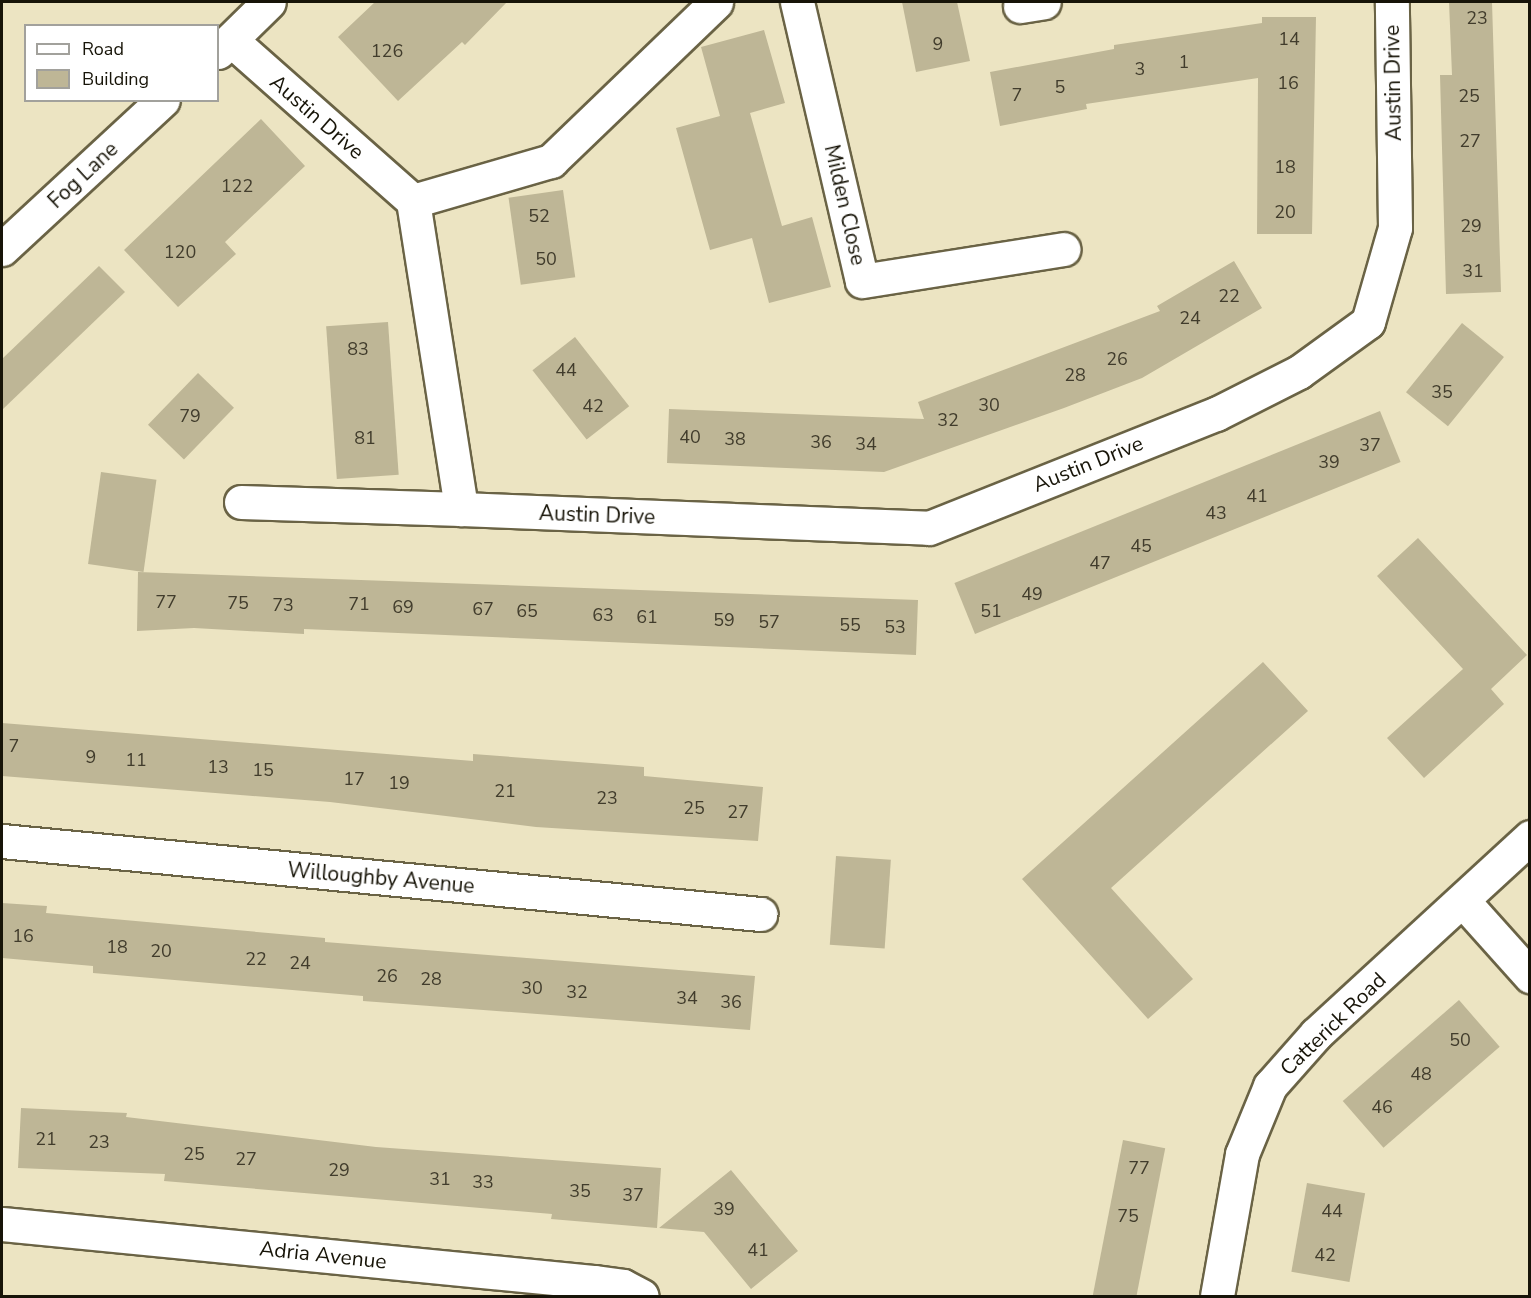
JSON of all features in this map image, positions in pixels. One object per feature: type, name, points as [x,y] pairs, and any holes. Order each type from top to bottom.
[{"type":"street","points":[[224,46],[269,2]]},
{"type":"street","points":[[461,510],[413,201],[552,161],[716,2]]},
{"type":"street","name":"Milden Close","points":[[797,2],[862,281],[1063,249]]},
{"type":"street","name":"Austin Drive","points":[[241,502],[929,528],[1216,414],[1299,372],[1368,322],[1395,228],[1392,2]]},
{"type":"street","name":"Austin Drive","points":[[224,46],[413,201]]},
{"type":"street","name":"Fog Lane","points":[[2,249],[161,102]]},
{"type":"street","name":"Catterick Road","points":[[1217,1296],[1242,1154],[1270,1086],[1316,1034],[1530,837]]},
{"type":"street","name":"Willoughby Avenue","points":[[2,841],[760,914]]},
{"type":"street","points":[[1463,901],[1530,976]]},
{"type":"street","name":"Adria Avenue","points":[[2,1224],[595,1282],[623,1286],[642,1296]]},
{"type":"building","points":[[375,2],[507,2],[465,45],[462,42],[398,101],[338,37]]},
{"type":"building","points":[[902,2],[957,2],[970,61],[916,72]]},
{"type":"building","points":[[1449,2],[1492,2],[1501,292],[1446,294],[1440,75],[1452,75]]},
{"type":"building","points":[[1262,17],[1316,17],[1312,234],[1257,234],[1258,78],[1086,104],[1087,109],[1000,126],[990,72],[1114,49],[1114,45],[1262,23]]},
{"type":"building","points":[[764,30],[785,103],[750,113],[782,226],[812,217],[831,287],[769,303],[752,238],[710,250],[676,128],[720,116],[701,47]]},
{"type":"building","points":[[261,119],[305,166],[225,242],[236,254],[178,307],[124,250]]},
{"type":"building","points":[[563,190],[575,277],[521,285],[509,198]]},
{"type":"building","points":[[1234,261],[1262,308],[1142,378],[1064,408],[884,472],[667,463],[669,409],[924,419],[918,402],[1160,311],[1157,306]]},
{"type":"building","points":[[99,266],[125,292],[2,410],[2,359]]},
{"type":"building","points":[[388,322],[399,475],[337,479],[326,326]]},
{"type":"building","points":[[1462,323],[1504,357],[1448,426],[1406,392]]},
{"type":"building","points":[[575,337],[629,406],[587,440],[532,370]]},
{"type":"building","points":[[198,373],[234,408],[184,460],[148,425]]},
{"type":"building","points":[[1380,411],[1401,462],[975,634],[954,583]]},
{"type":"building","points":[[101,472],[156,480],[144,572],[88,564]]},
{"type":"building","points":[[1418,538],[1527,655],[1491,689],[1504,704],[1424,778],[1387,738],[1463,669],[1377,576]]},
{"type":"building","points":[[138,572],[918,600],[916,655],[304,629],[304,634],[194,628],[137,631]]},
{"type":"building","points":[[1263,662],[1308,711],[1111,888],[1193,979],[1148,1019],[1022,879]]},
{"type":"building","points":[[2,723],[473,761],[473,754],[644,767],[644,776],[763,787],[758,841],[536,827],[330,802],[2,776]]},
{"type":"building","points":[[836,856],[891,860],[885,949],[830,945]]},
{"type":"building","points":[[2,903],[47,906],[46,913],[325,938],[325,942],[755,976],[750,1030],[363,1001],[363,996],[93,973],[93,966],[2,958]]},
{"type":"building","points":[[1459,1000],[1500,1047],[1383,1148],[1343,1101]]},
{"type":"building","points":[[21,1108],[127,1113],[126,1117],[376,1147],[661,1168],[657,1228],[551,1219],[552,1214],[164,1181],[165,1174],[18,1168]]},
{"type":"building","points":[[1123,1140],[1165,1148],[1136,1296],[1093,1296]]},
{"type":"building","points":[[731,1170],[798,1251],[751,1289],[704,1232],[659,1228]]},
{"type":"building","points":[[1307,1183],[1365,1193],[1349,1282],[1291,1272]]}]
